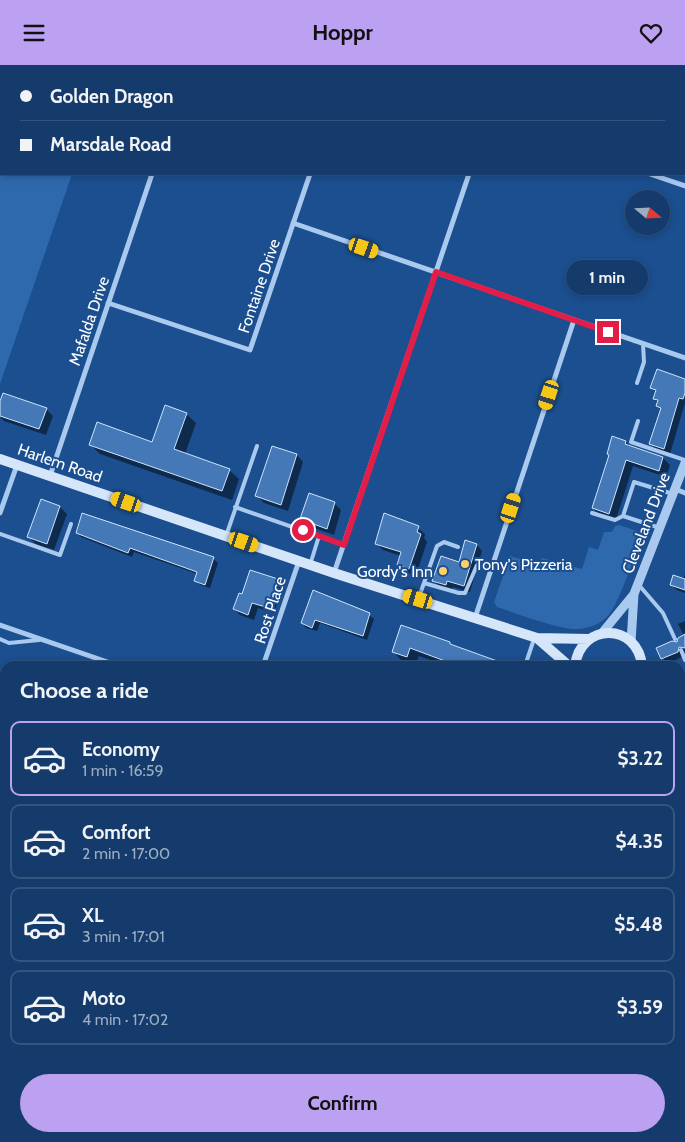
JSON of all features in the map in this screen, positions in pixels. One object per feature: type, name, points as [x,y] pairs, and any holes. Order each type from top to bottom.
[{"type":"main road","name":"Harlem Road","points":[[0,459],[310,565],[536,638],[589,639]]},
{"type":"main road","points":[[576,661],[579,651],[589,639],[602,633],[614,633],[631,642],[642,661]]},
{"type":"main road","name":"Harlem Road","points":[[536,638],[563,661]]},
{"type":"street","name":"Mafalda Drive","points":[[50,475],[152,175]]},
{"type":"street","name":"Fontaine Drive","points":[[108,303],[250,349],[310,175]]},
{"type":"street","points":[[334,573],[469,175]]},
{"type":"street","points":[[653,175],[685,186]]},
{"type":"street","points":[[293,223],[685,358]]},
{"type":"street","points":[[475,617],[574,319]]},
{"type":"street","name":"Cleveland Drive","points":[[602,633],[634,594],[685,462]]},
{"type":"street","points":[[0,513],[17,464]]},
{"type":"street","points":[[674,492],[685,493]]},
{"type":"street","name":"Rost Place","points":[[265,661],[299,561]]},
{"type":"street","name":"Cleveland Drive","points":[[631,642],[634,594]]},
{"type":"street","points":[[0,625],[105,661]]},
{"type":"lane","points":[[637,383],[644,362],[643,344]]},
{"type":"lane","points":[[638,421],[631,442],[685,462]]},
{"type":"lane","points":[[226,535],[257,446]]},
{"type":"lane","points":[[592,513],[615,521],[623,516],[634,482],[674,492]]},
{"type":"lane","points":[[236,507],[344,545]]},
{"type":"lane","points":[[623,516],[660,528]]},
{"type":"lane","points":[[0,534],[60,555],[71,524]]},
{"type":"lane","points":[[310,565],[319,536]]},
{"type":"lane","points":[[418,599],[437,546],[444,542],[458,547]]},
{"type":"lane","points":[[424,583],[465,593],[476,565],[483,562],[493,565]]},
{"type":"lane","points":[[638,584],[663,613],[676,639]]},
{"type":"lane","points":[[527,661],[536,638]]},
{"type":"lane","points":[[0,639],[15,643],[42,639]]},
{"type":"lane","points":[[681,650],[685,660]]},
{"type":"shaded area","points":[[0,175],[72,175],[0,384]]},
{"type":"shaded area","points":[[619,525],[643,533],[617,602],[602,621],[590,627],[571,629],[544,623],[497,607],[494,602],[510,556],[539,565],[542,558],[582,569],[589,547],[598,550],[604,532],[612,532],[615,526]]},
{"type":"building","points":[[657,369],[685,379],[685,393],[683,399],[679,398],[664,449],[649,444],[661,408],[656,406],[658,400],[653,399],[656,390],[650,388]]},
{"type":"building","points":[[3,393],[47,408],[39,429],[0,416],[0,401]]},
{"type":"building","points":[[165,405],[187,413],[174,449],[230,469],[222,491],[89,445],[97,422],[152,442]]},
{"type":"building","points":[[612,436],[626,441],[625,444],[663,457],[659,471],[626,460],[609,514],[592,508],[609,455],[607,454]]},
{"type":"building","points":[[272,446],[297,454],[281,505],[255,496]]},
{"type":"building","points":[[309,493],[335,502],[327,529],[300,519]]},
{"type":"building","points":[[41,499],[60,506],[47,544],[27,537]]},
{"type":"building","points":[[82,513],[214,557],[205,585],[194,581],[197,572],[130,548],[128,553],[76,533]]},
{"type":"building","points":[[384,513],[419,526],[417,532],[421,534],[409,569],[397,565],[401,552],[375,544]]},
{"type":"building","points":[[465,540],[477,544],[464,586],[447,581],[446,585],[432,581],[441,556],[459,562]]},
{"type":"building","points":[[250,570],[278,579],[269,608],[252,603],[248,615],[233,609],[239,593],[242,594]]},
{"type":"building","points":[[673,575],[685,579],[685,590],[670,585]]},
{"type":"building","points":[[313,590],[370,613],[363,636],[315,620],[312,628],[301,623]]},
{"type":"building","points":[[401,625],[497,661],[445,661],[410,648],[407,657],[392,652]]},
{"type":"building","points":[[685,634],[685,648],[679,647],[678,652],[661,659],[656,648],[672,641],[677,642],[678,638]]},
{"type":"place","name":"Tony's Pizzeria","points":[[465,564]]},
{"type":"place","name":"Gordy's Inn","points":[[443,571]]},
{"type":"route","points":[[303,530],[344,545],[436,272],[608,332]]}]
